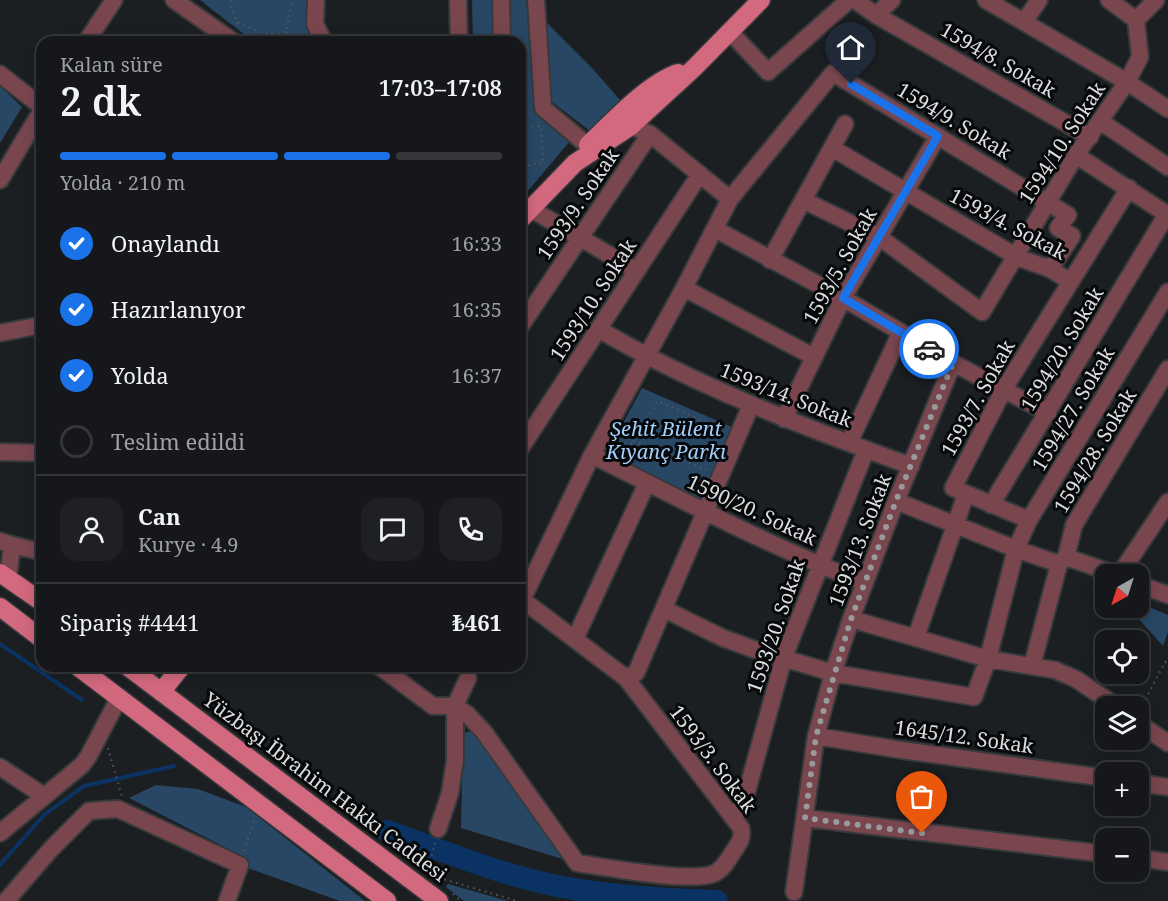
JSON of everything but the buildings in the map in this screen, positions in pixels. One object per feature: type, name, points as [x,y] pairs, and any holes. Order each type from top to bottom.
[{"type":"main road","points":[[526,211],[575,164],[631,126],[694,68],[761,0]]},
{"type":"main road","points":[[575,164],[587,145],[629,106],[668,76],[694,68]]},
{"type":"main road","points":[[4,576],[36,598]]},
{"type":"main road","points":[[0,607],[36,634]]},
{"type":"main road","points":[[85,672],[387,901]]},
{"type":"main road","name":"Yüzbaşı İbrahim Hakkı Caddesi","points":[[135,672],[440,901]]},
{"type":"main road","points":[[161,692],[177,672]]},
{"type":"street","points":[[90,36],[114,0]]},
{"type":"street","points":[[316,0],[315,24],[321,36]]},
{"type":"street","points":[[458,0],[459,36]]},
{"type":"street","points":[[501,0],[502,36]]},
{"type":"street","points":[[536,0],[543,108],[587,145]]},
{"type":"street","points":[[730,32],[768,72],[849,0]]},
{"type":"street","name":"1594/8. Sokak","points":[[855,0],[876,15],[1090,137]]},
{"type":"street","points":[[876,15],[892,0]]},
{"type":"street","points":[[986,0],[1127,82],[1168,109]]},
{"type":"street","points":[[1024,22],[1039,0]]},
{"type":"street","points":[[1110,0],[1136,20],[1156,0]]},
{"type":"street","points":[[184,2],[235,36]]},
{"type":"street","name":"1594/10. Sokak","points":[[879,237],[982,312],[1077,155],[1127,82],[1140,57],[1136,20]]},
{"type":"street","name":"1594/9. Sokak","points":[[730,199],[833,73],[1068,215],[1058,228],[1072,236],[1050,269]]},
{"type":"street","points":[[0,74],[36,104]]},
{"type":"street","points":[[0,180],[36,119]]},
{"type":"street","points":[[1101,121],[1168,167]]},
{"type":"street","points":[[770,260],[845,124]]},
{"type":"street","points":[[526,593],[592,455],[730,199],[651,134],[631,126]]},
{"type":"street","name":"1593/9. Sokak","points":[[526,318],[651,134]]},
{"type":"street","name":"1593/5. Sokak","points":[[784,419],[843,298],[938,136]]},
{"type":"street","name":"1593/4. Sokak","points":[[832,148],[1017,257],[1050,269],[1071,282]]},
{"type":"street","points":[[1077,155],[1168,215]]},
{"type":"street","name":"1593/10. Sokak","points":[[526,440],[700,174]]},
{"type":"street","name":"1593/7. Sokak","points":[[966,494],[953,488],[1004,389],[1130,188]]},
{"type":"street","points":[[803,200],[879,237]]},
{"type":"street","points":[[526,214],[581,239],[637,271]]},
{"type":"street","name":"1594/20. Sokak","points":[[991,505],[1168,215]]},
{"type":"street","points":[[715,229],[843,298],[953,363],[1048,413]]},
{"type":"street","points":[[684,288],[814,357]]},
{"type":"street","name":"1594/27. Sokak","points":[[833,673],[975,698],[988,659],[1016,549],[1029,520],[1168,292]]},
{"type":"street","points":[[0,333],[36,326]]},
{"type":"street","name":"1593/14. Sokak","points":[[600,330],[646,357],[751,405],[911,466]]},
{"type":"street","points":[[849,443],[901,332]]},
{"type":"street","name":"1593/13. Sokak","points":[[794,892],[816,736],[833,673],[896,501],[953,363]]},
{"type":"street","name":"1594/28. Sokak","points":[[1032,666],[1074,525],[1168,369]]},
{"type":"street","points":[[626,678],[636,673],[751,405]]},
{"type":"street","name":"1593/20. Sokak","points":[[733,818],[744,802],[784,657],[866,450]]},
{"type":"street","points":[[0,452],[36,453]]},
{"type":"street","name":"1590/20. Sokak","points":[[592,455],[820,566],[865,583]]},
{"type":"street","points":[[574,639],[647,483]]},
{"type":"street","points":[[916,638],[966,494],[1029,520]]},
{"type":"street","points":[[896,501],[1016,549],[1095,569]]},
{"type":"street","points":[[1127,564],[1168,502]]},
{"type":"street","points":[[4,576],[6,543],[36,550]]},
{"type":"street","points":[[1149,588],[1168,595]]},
{"type":"street","name":"1593/3. Sokak","points":[[455,706],[467,714],[484,732],[577,863],[667,876],[705,875],[714,873],[724,865],[742,837],[741,828],[626,678],[526,604]]},
{"type":"street","points":[[664,609],[753,650],[784,657],[833,673]]},
{"type":"street","points":[[851,619],[988,659],[1055,670],[1076,679],[1101,696]]},
{"type":"street","points":[[387,672],[433,706],[455,706]]},
{"type":"street","points":[[438,829],[450,793],[455,760],[455,706],[470,672]]},
{"type":"street","points":[[0,833],[74,773],[84,761],[119,698]]},
{"type":"street","points":[[1149,730],[1168,742]]},
{"type":"street","name":"1645/12. Sokak","points":[[816,736],[1095,776]]},
{"type":"street","points":[[0,767],[44,796]]},
{"type":"street","points":[[1149,784],[1168,787]]},
{"type":"street","points":[[6,901],[51,849],[89,811],[120,802],[240,865],[227,901]]},
{"type":"street","points":[[805,818],[1095,853]]},
{"type":"street","points":[[1149,859],[1168,862]]},
{"type":"path","points":[[231,0],[230,8],[238,22],[259,34],[286,32],[293,36]]},
{"type":"path","points":[[286,32],[292,0]]},
{"type":"path","points":[[236,36],[238,22]]},
{"type":"path","points":[[526,126],[540,126],[543,163],[529,165],[526,169]]},
{"type":"path","points":[[616,467],[658,401],[729,432]]},
{"type":"path","points":[[633,441],[712,472]]},
{"type":"path","points":[[1147,696],[1165,662],[1168,663]]},
{"type":"path","points":[[111,755],[120,802]]},
{"type":"path","points":[[240,865],[260,804]]},
{"type":"path","points":[[438,829],[426,874],[517,901]]},
{"type":"green space","points":[[200,0],[318,0],[320,36],[246,36]]},
{"type":"green space","points":[[472,0],[526,0],[537,110],[571,140],[526,193],[526,36],[473,36]]},
{"type":"green space","points":[[547,23],[620,100],[590,131],[551,101]]},
{"type":"green space","points":[[0,86],[22,107],[0,143]]},
{"type":"green space","name":"Şehit Bülent Kıyanç Parkı","points":[[642,388],[732,427],[701,499],[605,457]]},
{"type":"green space","points":[[1149,607],[1168,615],[1168,632],[1163,646],[1138,618],[1149,618]]},
{"type":"green space","points":[[474,731],[569,861],[461,828],[463,733]]},
{"type":"green space","points":[[156,785],[198,789],[246,807],[365,901],[340,901],[242,866],[240,855],[129,798]]},
{"type":"green space","points":[[448,884],[508,901],[464,901],[446,887]]},
{"type":"waterway","points":[[0,644],[36,669]]},
{"type":"waterway","points":[[41,672],[82,700]]},
{"type":"waterway","points":[[0,865],[44,815],[84,786],[174,766]]},
{"type":"waterway","points":[[387,831],[482,865],[555,886],[631,896],[717,901]]},
{"type":"way so far","points":[[922,833],[805,818],[816,736],[833,673],[896,501],[953,363],[929,349]]},
{"type":"route","points":[[851,84],[938,136],[843,298],[929,349]]}]
